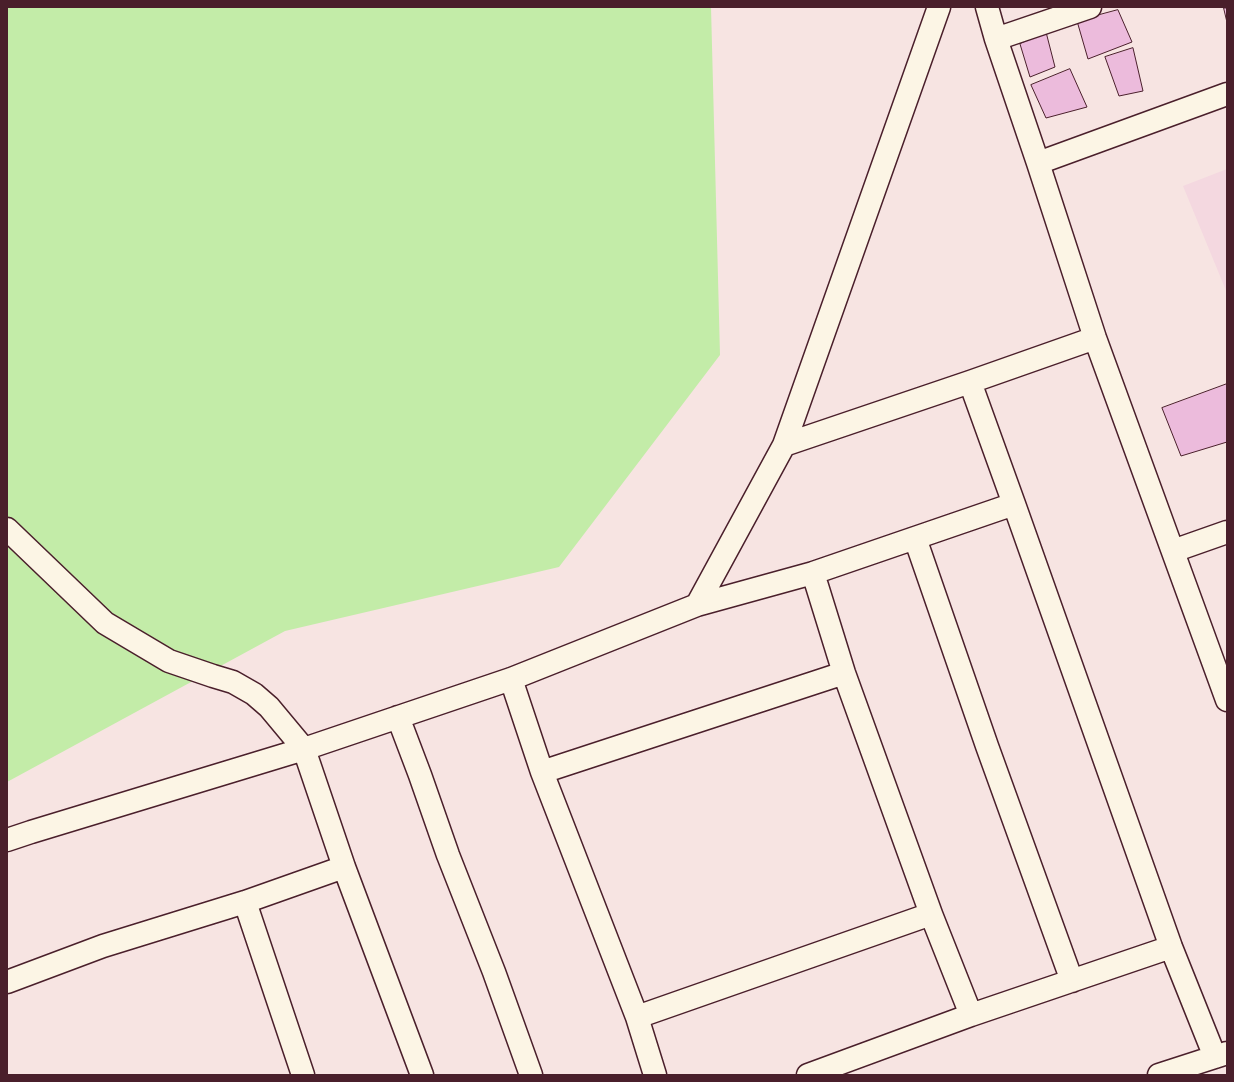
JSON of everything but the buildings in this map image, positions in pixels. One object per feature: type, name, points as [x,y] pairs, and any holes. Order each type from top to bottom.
[{"type":"street","points":[[697,606],[784,445],[939,7]]},
{"type":"street","points":[[987,7],[996,39],[1095,338],[1173,551],[1220,660],[1227,700]]},
{"type":"street","points":[[996,39],[1090,7]]},
{"type":"street","points":[[1038,163],[1227,94]]},
{"type":"street","points":[[784,445],[1095,338]]},
{"type":"street","points":[[970,382],[1171,947],[1221,1055],[1159,1075]]},
{"type":"street","points":[[7,840],[304,749],[511,679],[697,606],[813,573],[1014,504]]},
{"type":"street","points":[[7,529],[105,623],[169,661],[233,682],[254,694],[269,708],[304,749],[344,867],[422,1075]]},
{"type":"street","points":[[1173,551],[1227,532]]},
{"type":"street","points":[[915,538],[990,754],[1072,981]]},
{"type":"street","points":[[813,573],[844,673],[931,914],[971,1015]]},
{"type":"street","points":[[542,772],[844,673]]},
{"type":"street","points":[[511,679],[542,772],[636,1017],[655,1075]]},
{"type":"street","points":[[398,717],[531,1075]]},
{"type":"street","points":[[7,982],[103,946],[245,902],[344,867]]},
{"type":"street","points":[[245,902],[303,1075]]},
{"type":"street","points":[[636,1017],[931,914]]},
{"type":"street","points":[[808,1075],[971,1015],[1171,947]]},
{"type":"shaded area","points":[[1227,169],[1227,293],[1183,186]]},
{"type":"green space","points":[[7,7],[711,7],[720,355],[559,567],[285,631],[7,782]]}]
